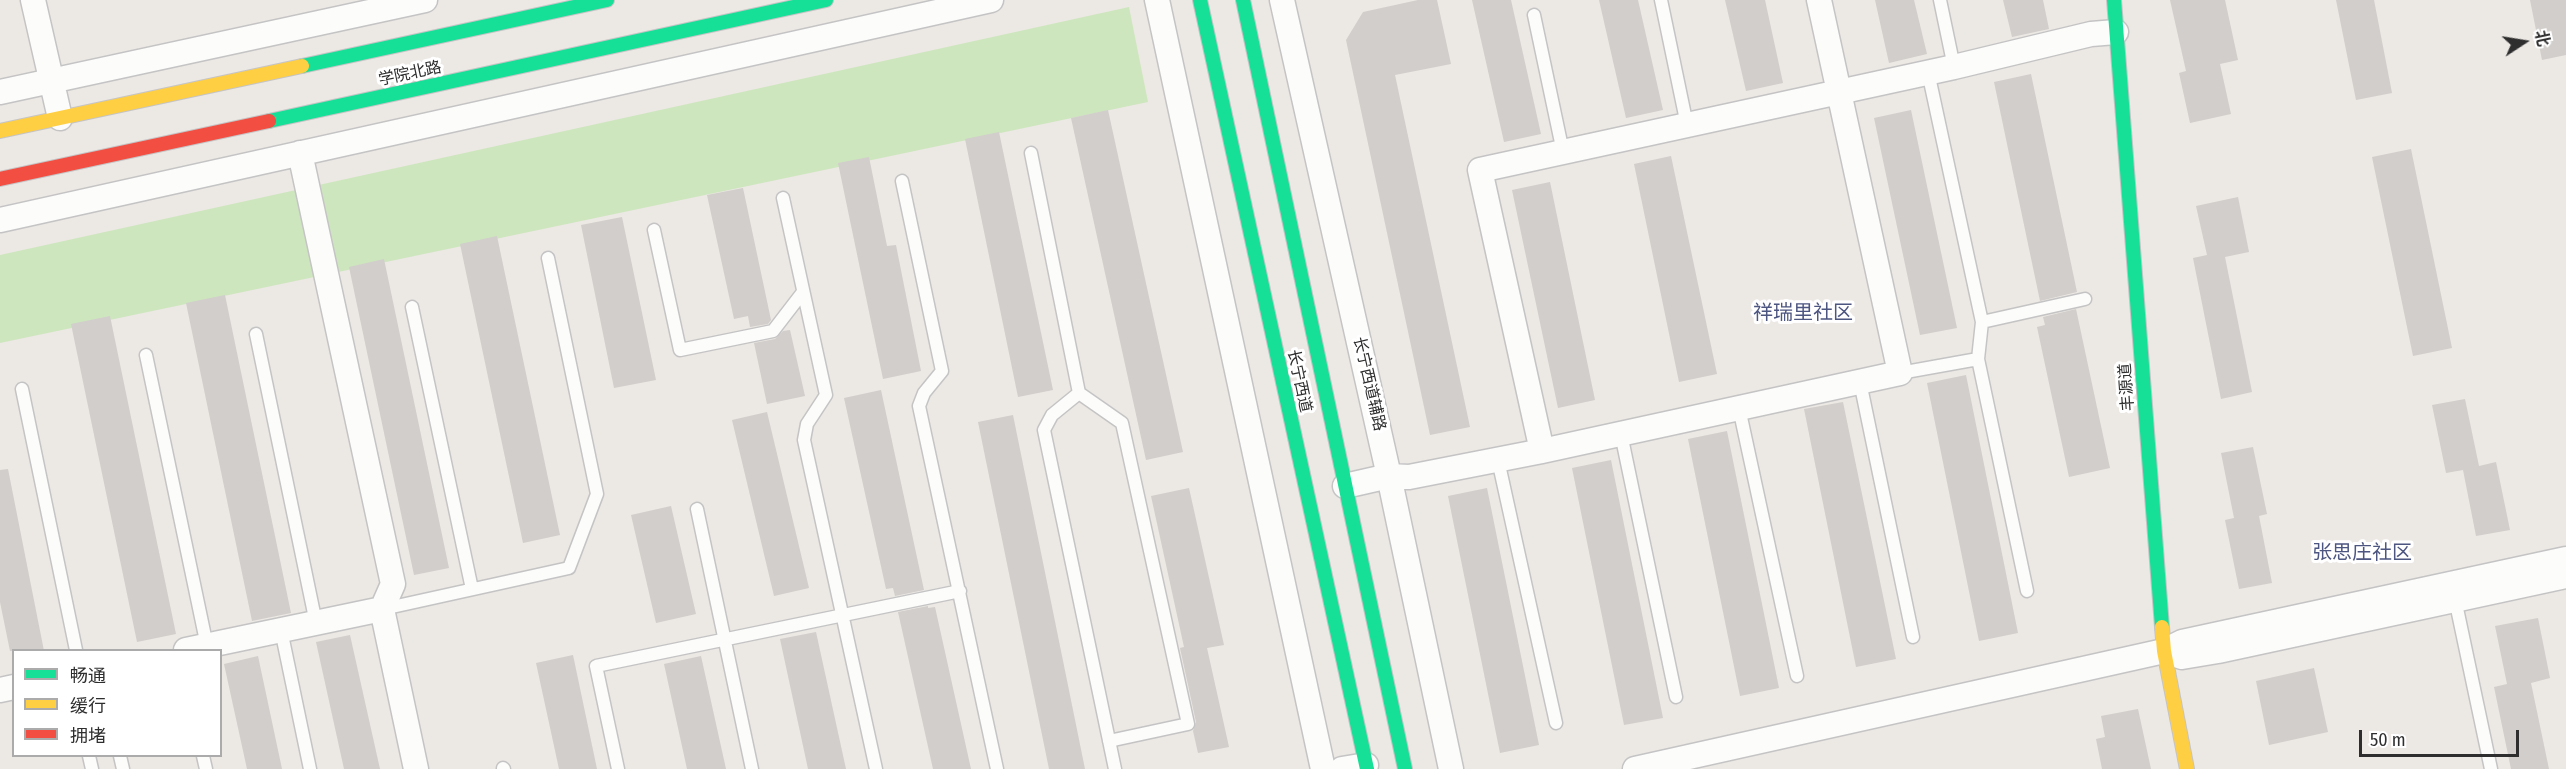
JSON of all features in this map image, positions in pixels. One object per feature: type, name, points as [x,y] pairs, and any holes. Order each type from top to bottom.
[{"type":"main road","name":"学院北路","points":[[0,131],[61,124],[608,0]]},
{"type":"main road","name":"学院北路","points":[[0,179],[68,158],[826,0]]},
{"type":"main road","name":"长宁西道","points":[[1200,0],[1366,767]]},
{"type":"main road","name":"长宁西道","points":[[1243,0],[1405,769]]},
{"type":"main road","name":"丰源道","points":[[2114,0],[2164,651],[2187,769]]},
{"type":"street","points":[[33,0],[61,124]]},
{"type":"street","points":[[0,92],[425,0]]},
{"type":"street","points":[[0,220],[992,0]]},
{"type":"street","points":[[1157,0],[1323,769]]},
{"type":"street","name":"长宁西道辅路","points":[[1282,0],[1389,476],[1451,769]]},
{"type":"street","points":[[1345,486],[1389,476],[1409,477],[1498,460],[1900,374],[1819,0]]},
{"type":"street","points":[[1542,451],[1480,170],[1954,67],[2091,34],[2116,32]]},
{"type":"street","points":[[300,153],[393,584],[382,609],[416,769]]},
{"type":"street","points":[[68,158],[77,203]]},
{"type":"street","points":[[1635,769],[2164,651],[2181,642],[2566,559]]},
{"type":"street","points":[[2164,651],[2182,657],[2218,651],[2566,576]]},
{"type":"street","points":[[197,648],[382,609]]},
{"type":"street","points":[[1342,769],[1366,767]]},
{"type":"lane","points":[[1661,0],[1687,125]]},
{"type":"lane","points":[[1940,0],[1954,67]]},
{"type":"lane","points":[[1534,15],[1563,152]]},
{"type":"lane","points":[[1928,72],[1982,322],[1978,359],[2027,591]]},
{"type":"lane","points":[[1031,153],[1079,393],[1122,423],[1188,724],[1109,741]]},
{"type":"lane","points":[[902,181],[942,371],[924,393],[919,406],[997,769]]},
{"type":"lane","points":[[783,198],[826,395],[807,424],[804,440],[876,769]]},
{"type":"lane","points":[[654,230],[680,351],[773,330],[803,292]]},
{"type":"lane","points":[[382,609],[569,568],[597,494],[548,258]]},
{"type":"lane","points":[[1982,322],[2085,299]]},
{"type":"lane","points":[[412,307],[472,589]]},
{"type":"lane","points":[[256,334],[316,623]]},
{"type":"lane","points":[[146,355],[197,648]]},
{"type":"lane","points":[[1900,374],[1978,359]]},
{"type":"lane","points":[[1860,382],[1913,637]]},
{"type":"lane","points":[[22,389],[76,649]]},
{"type":"lane","points":[[1079,393],[1052,415],[1044,430],[1115,769]]},
{"type":"lane","points":[[1739,408],[1797,676]]},
{"type":"lane","points":[[1622,434],[1676,697]]},
{"type":"lane","points":[[1498,460],[1556,723]]},
{"type":"lane","points":[[697,510],[752,769]]},
{"type":"lane","points":[[618,769],[596,666],[960,591]]},
{"type":"lane","points":[[2455,599],[2491,769]]},
{"type":"lane","points":[[281,630],[310,769]]},
{"type":"green space","points":[[1129,7],[1148,102],[0,343],[0,255]]},
{"type":"building","points":[[1418,0],[1437,0],[1451,64],[1395,75],[1470,427],[1430,435],[1346,40],[1363,12]]},
{"type":"building","points":[[1472,0],[1511,0],[1541,134],[1504,142]]},
{"type":"building","points":[[1599,0],[1638,0],[1663,110],[1626,118]]},
{"type":"building","points":[[1725,0],[1765,0],[1783,83],[1746,91]]},
{"type":"building","points":[[1875,0],[1914,0],[1927,54],[1889,63]]},
{"type":"building","points":[[2003,0],[2043,0],[2049,29],[2012,37]]},
{"type":"building","points":[[2170,0],[2225,0],[2238,60],[2220,64],[2231,114],[2190,123],[2179,73],[2186,71]]},
{"type":"building","points":[[2336,0],[2374,0],[2392,93],[2356,100]]},
{"type":"building","points":[[2530,0],[2566,0],[2566,55],[2542,60]]},
{"type":"building","points":[[2031,74],[2077,292],[2040,301],[1994,82]]},
{"type":"building","points":[[1108,110],[1183,452],[1146,460],[1071,118]]},
{"type":"building","points":[[1911,110],[1957,328],[1920,335],[1874,118]]},
{"type":"building","points":[[999,132],[1053,390],[1018,397],[965,139]]},
{"type":"building","points":[[2411,149],[2452,348],[2413,356],[2372,157]]},
{"type":"building","points":[[1671,156],[1717,374],[1679,382],[1634,164]]},
{"type":"building","points":[[869,157],[887,246],[896,245],[921,371],[883,379],[838,163]]},
{"type":"building","points":[[1550,182],[1595,400],[1558,408],[1512,190]]},
{"type":"building","points":[[743,188],[771,320],[768,324],[750,327],[748,316],[734,319],[707,195]]},
{"type":"building","points":[[2238,197],[2249,252],[2225,257],[2252,392],[2221,399],[2193,258],[2207,255],[2196,206]]},
{"type":"building","points":[[622,217],[656,380],[614,388],[581,225]]},
{"type":"building","points":[[497,236],[560,535],[523,543],[460,244]]},
{"type":"building","points":[[384,259],[449,568],[414,575],[349,267]]},
{"type":"building","points":[[225,295],[291,613],[252,621],[186,303]]},
{"type":"building","points":[[2076,309],[2110,468],[2069,477],[2037,327],[2045,325],[2043,317]]},
{"type":"building","points":[[110,316],[176,634],[137,642],[71,324]]},
{"type":"building","points":[[790,330],[805,396],[767,404],[754,343],[775,339],[783,331]]},
{"type":"building","points":[[1966,375],[2018,633],[1979,641],[1927,383]]},
{"type":"building","points":[[881,390],[924,590],[895,596],[893,588],[886,589],[844,398]]},
{"type":"building","points":[[2465,399],[2479,466],[2496,462],[2510,530],[2476,536],[2463,470],[2446,473],[2432,405]]},
{"type":"building","points":[[1843,402],[1896,659],[1856,667],[1804,409]]},
{"type":"building","points":[[767,412],[809,588],[774,596],[732,420]]},
{"type":"building","points":[[1013,415],[1085,769],[1049,769],[978,422]]},
{"type":"building","points":[[1727,431],[1779,688],[1740,696],[1688,439]]},
{"type":"building","points":[[2253,447],[2267,514],[2259,516],[2272,583],[2239,589],[2225,520],[2234,518],[2221,453]]},
{"type":"building","points":[[1611,460],[1663,718],[1624,725],[1572,468]]},
{"type":"building","points":[[8,469],[44,649],[12,649],[10,651],[0,602],[0,470]]},
{"type":"building","points":[[1189,488],[1224,645],[1207,648],[1229,747],[1198,753],[1193,731],[1196,722],[1180,648],[1184,647],[1151,496]]},
{"type":"building","points":[[1487,488],[1539,745],[1500,753],[1448,496]]},
{"type":"building","points":[[671,506],[696,614],[656,623],[631,515]]},
{"type":"building","points":[[928,606],[928,608],[935,607],[971,769],[933,769],[898,612]]},
{"type":"building","points":[[2538,618],[2550,678],[2531,683],[2549,769],[2511,769],[2494,687],[2507,684],[2495,626]]},
{"type":"building","points":[[816,632],[846,769],[808,769],[780,639]]},
{"type":"building","points":[[350,635],[380,769],[344,769],[316,642]]},
{"type":"building","points":[[573,655],[597,769],[559,769],[536,663]]},
{"type":"building","points":[[258,656],[282,769],[247,769],[224,664]]},
{"type":"building","points":[[701,656],[726,769],[687,769],[664,664]]},
{"type":"building","points":[[2314,668],[2328,732],[2269,745],[2256,681]]},
{"type":"building","points":[[2138,709],[2151,769],[2102,769],[2096,739],[2105,737],[2101,716]]},
{"type":"traffic: fast","points":[[302,66],[607,0]]},
{"type":"traffic: fast","points":[[269,121],[826,0]]},
{"type":"traffic: fast","points":[[1200,0],[1367,769]]},
{"type":"traffic: fast","points":[[1243,0],[1405,769]]},
{"type":"traffic: fast","points":[[2114,0],[2162,627]]},
{"type":"traffic: slow","points":[[0,131],[302,66]]},
{"type":"traffic: slow","points":[[2162,627],[2164,651],[2187,769]]},
{"type":"traffic: jam","points":[[0,179],[269,121]]},
{"type":"district","name":"祥瑞里社区","points":[[1803,313]]},
{"type":"district","name":"张思庄社区","points":[[2362,553]]}]
